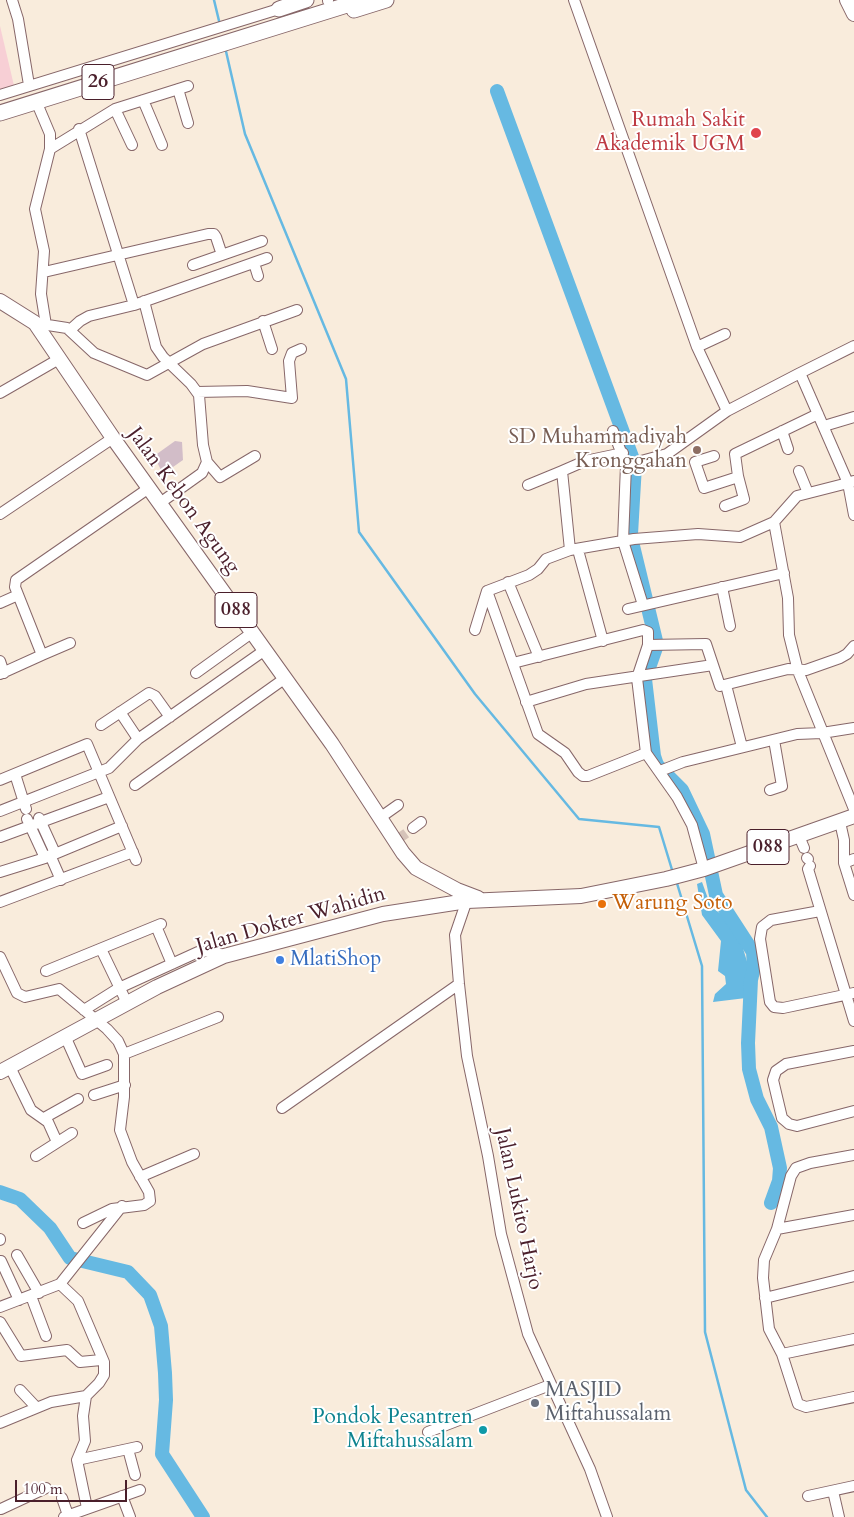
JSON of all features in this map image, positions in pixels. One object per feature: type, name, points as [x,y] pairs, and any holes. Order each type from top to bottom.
[{"type":"highway","points":[[282,20],[306,0]]},
{"type":"highway","name":"26","points":[[282,20],[329,0]]},
{"type":"highway","name":"26","points":[[0,103],[282,20],[363,0]]},
{"type":"highway","points":[[282,20],[386,0]]},
{"type":"highway","name":"26","points":[[0,113],[195,47]]},
{"type":"main road","points":[[848,0],[854,14]]},
{"type":"main road","name":"Jalan Kebon Agung","points":[[0,301],[40,324],[59,359],[113,438],[253,632],[416,868],[468,898],[486,900],[581,896],[681,876],[704,869],[805,854],[840,822],[854,816]]},
{"type":"main road","name":"Jalan Dokter Wahidin","points":[[3,1070],[185,972],[224,956],[373,916],[468,898]]},
{"type":"street","points":[[12,0],[18,19],[29,85]]},
{"type":"street","points":[[574,0],[696,347],[727,411]]},
{"type":"street","points":[[0,95],[29,85],[195,47]]},
{"type":"street","points":[[0,120],[39,108],[195,47]]},
{"type":"street","points":[[50,149],[79,129],[115,109],[183,87],[188,122]]},
{"type":"street","points":[[143,100],[162,146]]},
{"type":"street","points":[[39,108],[50,134],[50,149],[35,209],[44,252],[40,324],[70,330],[94,353],[138,373],[148,375],[203,344],[297,310]]},
{"type":"street","points":[[115,109],[132,145]]},
{"type":"street","points":[[79,129],[119,256],[155,344],[163,357],[170,362],[197,392],[200,400],[202,445],[207,462],[220,477],[256,456]]},
{"type":"street","points":[[44,272],[208,234],[214,234],[222,255]]},
{"type":"street","points":[[193,266],[262,241]]},
{"type":"street","points":[[70,330],[84,318],[139,303],[267,258]]},
{"type":"street","points":[[254,263],[258,276]]},
{"type":"street","points":[[263,321],[272,349]]},
{"type":"street","points":[[696,347],[724,334]]},
{"type":"street","points":[[626,465],[667,454],[727,411],[854,346]]},
{"type":"street","points":[[197,392],[247,391],[292,398],[289,360],[294,350],[301,349]]},
{"type":"street","points":[[0,393],[59,359]]},
{"type":"street","points":[[800,373],[851,482],[854,515]]},
{"type":"street","points":[[725,506],[744,499],[738,477],[735,454],[818,414]]},
{"type":"street","points":[[824,426],[854,417]]},
{"type":"street","points":[[613,430],[626,465],[623,541],[643,605]]},
{"type":"street","points":[[782,431],[788,449]]},
{"type":"street","points":[[0,514],[113,438]]},
{"type":"street","points":[[528,485],[585,461],[623,453]]},
{"type":"street","points":[[714,456],[695,462],[704,488],[738,477]]},
{"type":"street","points":[[160,504],[202,473],[207,462]]},
{"type":"street","points":[[562,471],[574,550],[603,641]]},
{"type":"street","points":[[799,471],[808,493]]},
{"type":"street","points":[[475,630],[487,591],[534,572],[546,559],[555,554],[623,541],[698,534],[740,536],[774,522],[794,497],[851,482]]},
{"type":"street","points":[[42,655],[18,596],[15,587],[16,580],[149,488]]},
{"type":"street","points":[[774,522],[788,598],[790,635],[798,671],[854,809]]},
{"type":"street","points":[[628,609],[784,573]]},
{"type":"street","points":[[508,582],[538,657]]},
{"type":"street","points":[[722,587],[730,626]]},
{"type":"street","points":[[487,591],[536,732],[565,753],[583,776],[588,776],[646,753]]},
{"type":"street","points":[[0,603],[18,596]]},
{"type":"street","points":[[513,663],[646,630],[650,645],[637,678],[646,753],[660,772],[695,832],[700,859],[704,869]]},
{"type":"street","points":[[196,673],[253,632]]},
{"type":"street","points":[[0,661],[2,674],[70,643]]},
{"type":"street","points":[[650,645],[703,643],[708,646],[718,685],[726,686],[788,669],[798,671],[840,658],[848,654],[854,646]]},
{"type":"street","points":[[0,838],[26,814],[98,771],[109,768],[138,739],[265,650]]},
{"type":"street","points":[[526,702],[586,684],[637,678],[713,665]]},
{"type":"street","points":[[135,785],[284,679]]},
{"type":"street","points":[[726,686],[742,747]]},
{"type":"street","points":[[101,725],[152,693],[170,717]]},
{"type":"street","points":[[120,712],[138,739]]},
{"type":"street","points":[[660,772],[683,762],[797,734],[822,733],[854,728]]},
{"type":"street","points":[[770,790],[782,786],[774,740]]},
{"type":"street","points":[[0,780],[86,744],[135,856],[0,902]]},
{"type":"street","points":[[15,774],[26,814],[50,855]]},
{"type":"street","points":[[0,811],[26,814],[40,820],[109,797]]},
{"type":"street","points":[[380,817],[398,805]]},
{"type":"street","points":[[40,820],[50,855],[60,880]]},
{"type":"street","points":[[840,822],[854,895]]},
{"type":"street","points":[[0,872],[50,855],[122,826]]},
{"type":"street","points":[[805,854],[820,911],[850,994],[854,1021]]},
{"type":"street","name":"Jalan Lukito Harjo","points":[[468,898],[454,935],[467,1056],[488,1156],[501,1234],[528,1334],[550,1386],[590,1469],[608,1517]]},
{"type":"street","points":[[820,911],[771,920],[762,928],[760,939],[770,1002],[774,1007],[783,1008],[850,994]]},
{"type":"street","points":[[46,971],[159,925],[172,964]]},
{"type":"street","points":[[101,949],[127,1002]]},
{"type":"street","points":[[84,1010],[119,988],[198,952],[207,950],[224,956]]},
{"type":"street","points":[[0,957],[17,993],[21,996],[59,989],[107,1028],[118,1041],[124,1054],[125,1085],[120,1130],[122,1142],[149,1192],[150,1201],[144,1205],[122,1206],[103,1212],[83,1223]]},
{"type":"street","points":[[282,1108],[459,984]]},
{"type":"street","points":[[124,1054],[218,1018]]},
{"type":"street","points":[[65,1036],[82,1074],[107,1065]]},
{"type":"street","points":[[854,1051],[786,1064],[776,1071],[772,1080],[782,1118],[789,1124],[797,1126],[854,1111]]},
{"type":"street","points":[[3,1070],[31,1110],[44,1118],[57,1142]]},
{"type":"street","points":[[94,1095],[125,1085]]},
{"type":"street","points":[[44,1118],[78,1099]]},
{"type":"street","points":[[36,1156],[72,1133]]},
{"type":"street","points":[[140,1177],[194,1154]]},
{"type":"street","points":[[854,1155],[810,1163],[796,1168],[791,1176],[777,1229],[764,1260],[764,1298],[768,1329],[782,1354],[794,1399],[801,1407],[854,1397]]},
{"type":"street","points":[[0,1307],[60,1284],[78,1264],[122,1206]]},
{"type":"street","points":[[777,1229],[854,1215]]},
{"type":"street","points":[[17,1255],[35,1294],[46,1336]]},
{"type":"street","points":[[1,1261],[19,1300]]},
{"type":"street","points":[[764,1298],[854,1276]]},
{"type":"street","points":[[0,1423],[36,1407],[67,1398],[86,1396],[99,1384],[104,1375],[104,1362],[78,1301],[60,1284]]},
{"type":"street","points":[[0,1322],[21,1356],[67,1350],[80,1362],[101,1360],[104,1362]]},
{"type":"street","points":[[782,1354],[854,1339]]},
{"type":"street","points":[[428,1432],[550,1386]]},
{"type":"street","points":[[20,1390],[36,1407]]},
{"type":"street","points":[[86,1396],[83,1416],[85,1441],[77,1460],[87,1508]]},
{"type":"street","points":[[77,1460],[133,1448],[135,1475]]},
{"type":"street","points":[[808,1496],[854,1486]]},
{"type":"street","points":[[1,1511],[46,1488]]},
{"type":"street","points":[[62,1498],[65,1516],[140,1490]]},
{"type":"street","points":[[833,1491],[839,1517]]},
{"type":"street","points":[[122,1496],[130,1517]]},
{"type":"shaded area","points":[[0,26],[15,90],[0,95]]},
{"type":"shaded area","points":[[175,441],[182,442],[183,460],[163,474],[154,456]]},
{"type":"water","points":[[702,882],[711,907],[724,916],[742,945],[749,968],[746,998],[713,1002],[715,994],[726,984],[725,976],[718,971],[721,941],[702,915],[697,884]]},
{"type":"waterway","points":[[214,0],[220,25]]},
{"type":"waterway","points":[[225,47],[245,134],[346,379],[359,532],[475,694],[579,819],[659,827],[673,873]]},
{"type":"waterway","points":[[497,91],[635,465],[631,534]]},
{"type":"waterway","points":[[633,546],[657,645],[645,679],[654,756],[657,765],[682,790],[703,834],[716,895],[753,952],[754,967],[751,980],[748,1043],[749,1069],[757,1099],[771,1127],[780,1168],[779,1181],[771,1203]]},
{"type":"waterway","points":[[676,880],[702,966],[705,1332],[746,1490],[767,1517]]},
{"type":"waterway","points":[[0,1192],[20,1199],[50,1228],[70,1258],[128,1272],[150,1295],[161,1326],[165,1373],[166,1400],[162,1454],[203,1517]]},
{"type":"tunnel","points":[[398,839],[408,832]]},
{"type":"place","name":"Rumah Sakit Akademik UGM","points":[[756,133]]},
{"type":"place","name":"SD Muhammadiyah Kronggahan","points":[[697,450]]},
{"type":"place","name":"Warung Soto","points":[[602,904]]},
{"type":"place","name":"MlatiShop","points":[[280,960]]},
{"type":"place","name":"MASJID Miftahussalam","points":[[535,1403]]},
{"type":"place","name":"Pondok Pesantren Miftahussalam","points":[[483,1430]]}]
